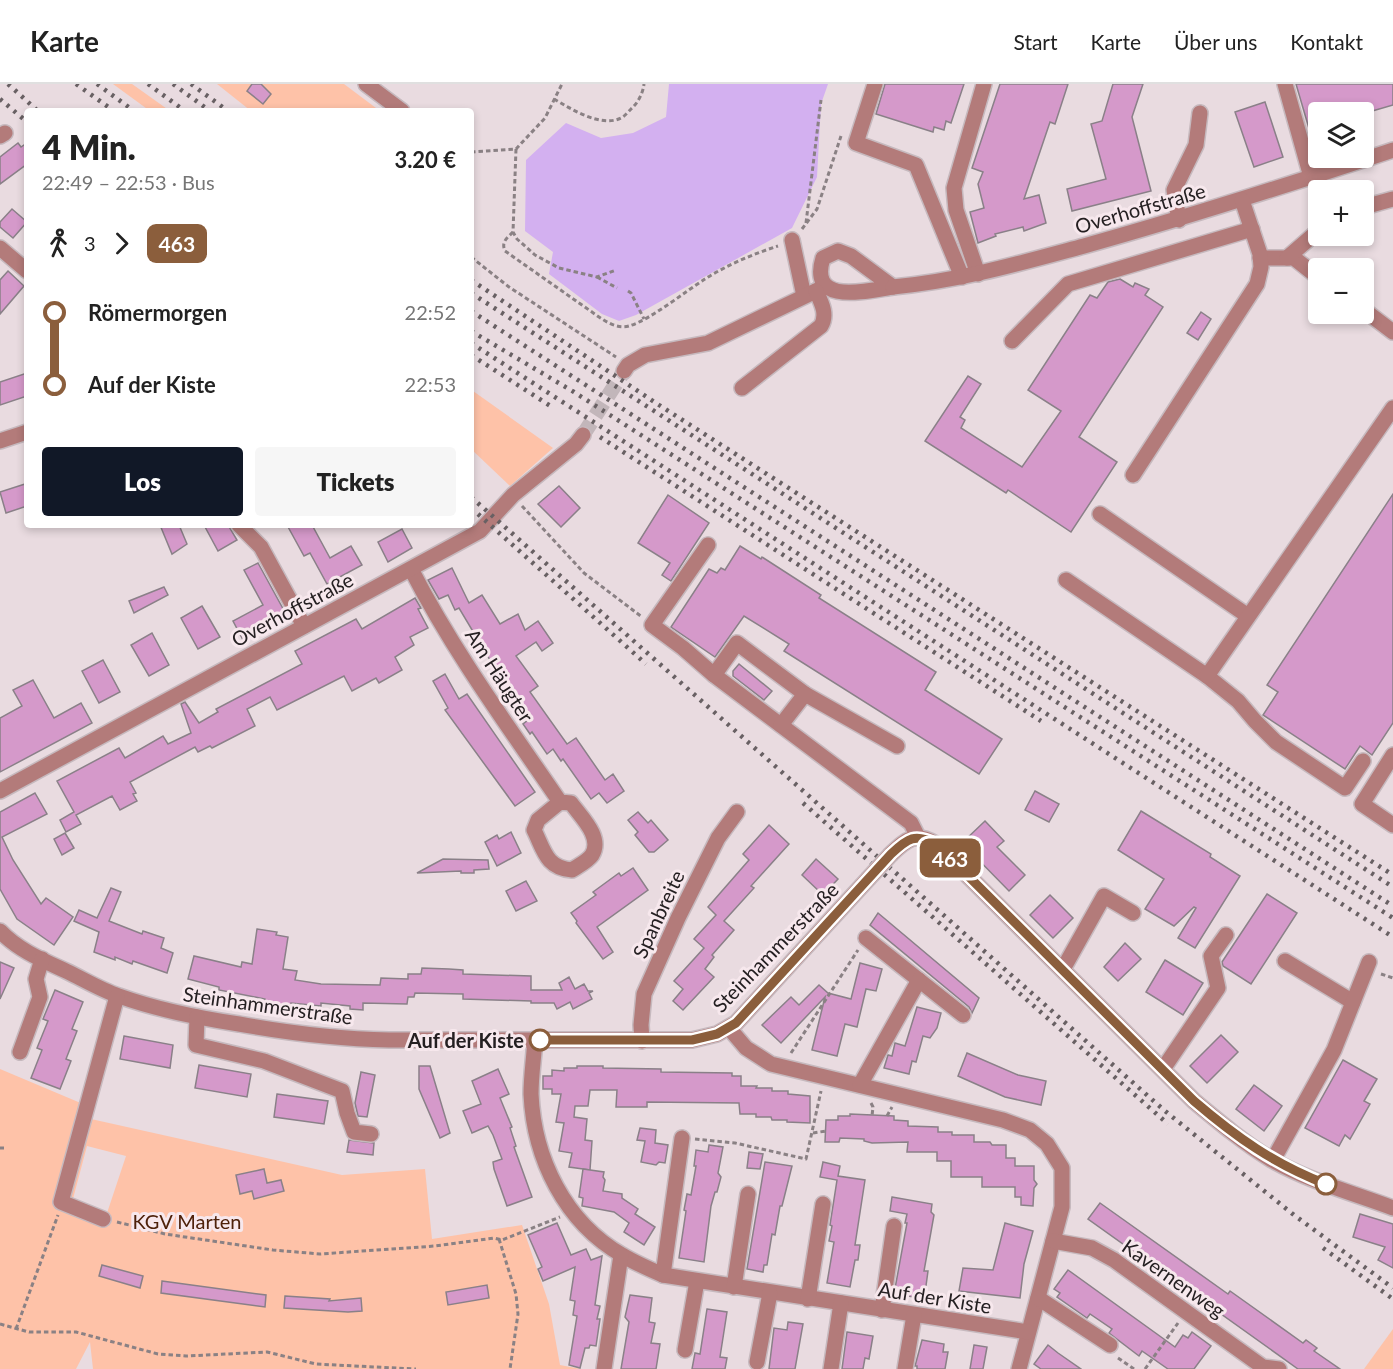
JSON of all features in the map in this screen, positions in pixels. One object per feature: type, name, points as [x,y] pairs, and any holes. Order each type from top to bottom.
[{"type":"street","points":[[366,84],[398,108]]},
{"type":"street","points":[[874,84],[856,143],[916,165],[962,278]]},
{"type":"street","points":[[978,274],[956,210],[954,188],[984,84]]},
{"type":"street","points":[[1285,84],[1311,177]]},
{"type":"street","points":[[1179,220],[1174,190],[1196,145],[1200,113]]},
{"type":"street","name":"Overhoffstraße","points":[[815,291],[838,293],[932,284],[962,278],[1179,220],[1393,150]]},
{"type":"street","points":[[1374,204],[1393,199]]},
{"type":"street","points":[[1133,475],[1257,284],[1261,267],[1260,258],[1242,200]]},
{"type":"street","points":[[1012,341],[1068,284],[1252,229]]},
{"type":"street","points":[[742,388],[821,326],[825,319],[823,307],[792,240]]},
{"type":"street","points":[[1287,258],[1308,240]]},
{"type":"street","points":[[0,248],[24,268]]},
{"type":"street","points":[[626,368],[645,354],[708,343],[815,291],[823,258],[838,251],[851,256],[893,288]]},
{"type":"street","points":[[1260,258],[1293,258],[1308,269]]},
{"type":"street","points":[[1374,318],[1393,332]]},
{"type":"street","points":[[1207,676],[1393,408]]},
{"type":"street","points":[[0,441],[24,433]]},
{"type":"street","name":"Overhoffstraße","points":[[0,791],[480,531],[513,495],[576,444],[583,435]]},
{"type":"street","points":[[1100,514],[1248,616]]},
{"type":"street","points":[[243,528],[261,547],[304,626]]},
{"type":"street","points":[[708,545],[652,625],[714,675],[911,822],[918,837],[936,844],[1194,1101],[1227,1130],[1296,1172],[1393,1208]]},
{"type":"street","name":"Am Häugter","points":[[411,568],[433,611],[560,802]]},
{"type":"street","points":[[1066,580],[1207,676],[1238,700],[1276,742],[1345,788],[1363,761]]},
{"type":"street","points":[[714,675],[737,644],[804,694],[897,746]]},
{"type":"street","points":[[781,725],[804,694]]},
{"type":"street","points":[[1393,755],[1362,804],[1393,825]]},
{"type":"street","name":"Am Häugter","points":[[560,802],[571,803],[593,833],[595,845],[592,856],[572,870],[560,869],[550,863],[534,830],[537,820],[560,802]]},
{"type":"street","name":"Spanbreite","points":[[642,1041],[644,993],[718,838],[737,812]]},
{"type":"street","name":"Steinhammerstraße","points":[[0,931],[6,941],[117,996],[197,1017],[300,1034],[342,1039],[692,1040],[717,1034],[736,1023],[891,854],[908,840],[918,837]]},
{"type":"street","points":[[1063,969],[1104,896],[1133,913]]},
{"type":"street","points":[[1162,1069],[1218,988],[1211,956],[1227,935]]},
{"type":"street","points":[[866,938],[963,1015]]},
{"type":"street","points":[[20,1052],[40,997],[36,979],[42,959]]},
{"type":"street","points":[[1286,961],[1353,1002]]},
{"type":"street","points":[[1273,1160],[1334,1050],[1369,962]]},
{"type":"street","points":[[861,1085],[919,980]]},
{"type":"street","points":[[106,1219],[62,1202],[117,996]]},
{"type":"street","points":[[197,1017],[196,1045],[264,1061],[342,1091]]},
{"type":"street","points":[[729,1028],[746,1048],[771,1064],[1003,1120],[1030,1130],[1047,1144],[1062,1168],[1062,1207],[1019,1369]]},
{"type":"street","name":"Auf der Kiste","points":[[535,1040],[531,1094],[537,1140],[553,1183],[570,1211],[591,1232],[621,1255],[663,1275],[1028,1332]]},
{"type":"street","points":[[349,1076],[342,1091],[354,1132],[371,1134]]},
{"type":"street","points":[[663,1275],[682,1138]]},
{"type":"street","points":[[734,1287],[748,1194]]},
{"type":"street","points":[[808,1299],[823,1204]]},
{"type":"street","points":[[882,1310],[894,1226]]},
{"type":"street","name":"Kavernenweg","points":[[1053,1241],[1092,1248],[1114,1260],[1263,1368],[1279,1369]]},
{"type":"street","points":[[604,1369],[621,1255]]},
{"type":"street","points":[[685,1350],[697,1281]]},
{"type":"street","points":[[757,1362],[770,1293]]},
{"type":"street","points":[[1038,1298],[1110,1345]]},
{"type":"street","points":[[831,1369],[841,1304]]},
{"type":"street","points":[[905,1369],[914,1316]]},
{"type":"path","points":[[561,84],[545,118],[516,149],[513,232],[517,239],[535,255],[559,268],[597,277],[617,288]]},
{"type":"path","points":[[554,99],[574,111],[593,118],[609,120],[621,118],[634,106],[644,90],[644,84]]},
{"type":"path","points":[[806,225],[820,100]]},
{"type":"path","points":[[513,232],[504,241],[505,251],[611,325],[629,326],[708,277],[755,254],[792,240],[817,209],[843,130]]},
{"type":"path","points":[[474,152],[516,149]]},
{"type":"path","points":[[474,259],[509,287],[626,368]]},
{"type":"path","points":[[597,277],[616,270]]},
{"type":"path","points":[[628,291],[644,318]]},
{"type":"path","points":[[513,495],[584,573],[652,625]]},
{"type":"path","points":[[782,1067],[866,938]]},
{"type":"path","points":[[682,1138],[735,1143],[806,1159],[824,1077]]},
{"type":"path","points":[[812,1133],[826,1131]]},
{"type":"path","points":[[16,1329],[55,1228],[62,1202]]},
{"type":"path","points":[[106,1219],[165,1234],[273,1250],[320,1254],[424,1247],[498,1238],[502,1240],[570,1211]]},
{"type":"path","points":[[498,1238],[516,1294],[518,1314],[510,1369]]},
{"type":"path","points":[[1145,1369],[1186,1311]]},
{"type":"path","points":[[0,1324],[29,1332],[76,1332],[158,1354],[186,1356],[267,1352],[316,1364],[416,1369]]},
{"type":"green space","points":[[113,84],[132,84],[166,108],[146,108]]},
{"type":"green space","points":[[217,84],[344,84],[376,108],[247,108]]},
{"type":"green space","points":[[474,392],[553,448],[510,486],[474,452]]},
{"type":"green space","name":"KGV Marten","points":[[0,1069],[83,1104],[82,1117],[342,1175],[425,1169],[432,1239],[522,1225],[549,1304],[560,1365],[581,1369],[93,1369],[90,1342],[76,1369],[0,1369]],"holes":[[[87,1146],[126,1156],[104,1222],[70,1210]]]},
{"type":"green space","points":[[1393,1329],[1393,1369],[1364,1369]]},
{"type":"shaded area","points":[[669,84],[828,84],[821,104],[817,177],[792,228],[636,315],[619,321],[602,314],[549,274],[553,252],[525,231],[526,160],[566,123],[601,138],[633,133],[666,117]]},
{"type":"building","points":[[252,84],[261,84],[271,94],[263,104],[247,91]]},
{"type":"building","points":[[885,84],[964,84],[951,123],[946,121],[944,130],[934,127],[933,132],[876,114]]},
{"type":"building","points":[[1000,84],[1068,84],[1055,124],[1050,122],[1024,199],[1039,195],[1046,223],[1024,231],[1023,227],[995,234],[996,236],[978,243],[970,212],[984,208],[978,184],[983,172],[972,168]]},
{"type":"building","points":[[1113,84],[1143,84],[1132,117],[1151,191],[1072,211],[1067,189],[1106,179],[1091,124],[1102,121]]},
{"type":"building","points":[[1296,84],[1393,84],[1393,105],[1374,111],[1374,102],[1308,102],[1308,125]]},
{"type":"building","points":[[1265,102],[1283,157],[1254,167],[1235,112]]},
{"type":"building","points":[[18,143],[21,147],[24,145],[24,166],[0,184],[0,157]]},
{"type":"building","points":[[12,209],[24,219],[24,225],[13,238],[0,227],[0,222]]},
{"type":"building","points":[[8,271],[24,286],[0,314],[0,280]]},
{"type":"building","points":[[1120,279],[1133,287],[1135,283],[1149,289],[1145,295],[1163,307],[1079,437],[1117,462],[1071,532],[1008,490],[1006,493],[925,441],[968,376],[981,384],[960,417],[965,420],[961,428],[1022,467],[1061,411],[1028,390],[1090,295],[1097,298],[1108,282]]},
{"type":"building","points":[[1201,312],[1211,319],[1198,340],[1187,333]]},
{"type":"building","points":[[24,374],[24,397],[0,405],[0,382]]},
{"type":"building","points":[[24,484],[24,507],[6,513],[0,492]]},
{"type":"building","points":[[559,486],[580,508],[561,527],[538,504]]},
{"type":"building","points":[[1393,494],[1393,723],[1372,755],[1360,746],[1345,769],[1263,715],[1278,692],[1267,685]]},
{"type":"building","points":[[668,495],[709,523],[671,581],[662,575],[670,563],[638,543]]},
{"type":"building","points":[[161,528],[180,528],[187,544],[172,554]]},
{"type":"building","points":[[206,528],[230,528],[237,540],[218,551]]},
{"type":"building","points":[[289,528],[314,528],[330,558],[351,546],[362,565],[327,584],[310,553],[304,556]]},
{"type":"building","points":[[402,529],[412,548],[388,562],[378,542]]},
{"type":"building","points":[[740,546],[761,559],[762,557],[821,595],[819,598],[936,672],[925,690],[1002,739],[979,774],[784,651],[789,644],[744,616],[715,657],[671,627],[709,569],[717,573],[721,568],[725,570]]},
{"type":"building","points":[[258,563],[287,616],[243,640],[233,621],[263,605],[244,570]]},
{"type":"building","points":[[452,568],[469,603],[482,595],[500,624],[518,614],[525,630],[538,621],[553,643],[542,651],[536,642],[516,656],[538,686],[530,692],[567,744],[576,738],[605,780],[613,774],[624,791],[607,803],[599,793],[591,799],[563,759],[561,761],[553,749],[547,754],[532,732],[530,734],[523,724],[528,720],[494,671],[496,670],[459,608],[455,610],[448,595],[439,599],[428,580]]},
{"type":"building","points":[[164,587],[168,595],[134,613],[129,601]]},
{"type":"building","points":[[415,598],[428,628],[410,637],[414,645],[395,657],[402,670],[379,683],[376,678],[352,691],[344,676],[277,710],[270,697],[247,709],[255,726],[212,748],[210,746],[198,752],[195,747],[130,782],[136,793],[133,794],[137,801],[120,810],[112,796],[76,815],[81,824],[66,832],[60,820],[74,812],[57,781],[119,748],[125,758],[163,736],[168,744],[191,733],[181,704],[185,702],[199,723],[218,712],[216,709],[302,664],[295,651],[356,619],[362,629]]},
{"type":"building","points":[[202,606],[220,637],[198,649],[181,618]]},
{"type":"building","points":[[152,633],[169,665],[149,676],[131,645]]},
{"type":"building","points":[[103,660],[120,692],[99,703],[82,671]]},
{"type":"building","points":[[739,664],[772,691],[764,700],[733,676],[733,671]]},
{"type":"building","points":[[445,674],[459,699],[467,694],[535,792],[515,806],[445,710],[448,708],[433,681]]},
{"type":"building","points":[[33,680],[54,718],[81,703],[92,723],[0,772],[0,718],[22,706],[13,690]]},
{"type":"building","points":[[1035,791],[1059,804],[1049,822],[1025,810]]},
{"type":"building","points":[[35,793],[47,814],[2,837],[13,860],[41,904],[46,898],[73,917],[54,945],[17,919],[0,889],[0,812]]},
{"type":"building","points":[[1141,811],[1211,854],[1210,857],[1240,876],[1195,948],[1178,938],[1196,908],[1194,907],[1174,926],[1145,909],[1164,879],[1118,850]]},
{"type":"building","points":[[638,812],[648,823],[651,820],[668,840],[654,852],[649,852],[635,835],[638,832],[628,820]]},
{"type":"building","points":[[985,821],[1004,841],[997,847],[1025,875],[1009,891],[962,843]]},
{"type":"building","points":[[769,825],[789,844],[751,886],[754,888],[724,921],[734,930],[712,955],[714,957],[705,969],[714,977],[683,1010],[673,1001],[683,989],[674,981],[704,948],[694,939],[716,915],[708,907],[749,860],[743,854]]},
{"type":"building","points":[[511,832],[521,853],[497,866],[485,842],[497,835],[499,839]]},
{"type":"building","points":[[65,833],[74,848],[62,855],[54,839]]},
{"type":"building","points":[[443,859],[488,860],[489,869],[474,870],[474,873],[461,873],[461,871],[417,873]]},
{"type":"building","points":[[816,859],[838,879],[823,895],[802,875]]},
{"type":"building","points":[[633,868],[648,890],[597,927],[613,952],[603,959],[571,913],[596,895],[593,892],[619,873],[621,876]]},
{"type":"building","points":[[526,881],[537,901],[516,911],[506,891]]},
{"type":"building","points":[[111,888],[121,892],[109,921],[142,934],[143,931],[164,938],[161,948],[173,953],[167,973],[133,961],[132,964],[94,952],[99,932],[74,921],[79,910],[97,918]]},
{"type":"building","points":[[1267,894],[1297,913],[1251,984],[1223,966],[1222,962]]},
{"type":"building","points":[[1050,895],[1073,918],[1053,938],[1030,915]]},
{"type":"building","points":[[878,913],[979,998],[972,1013],[969,1007],[870,925]]},
{"type":"building","points":[[257,929],[277,932],[276,935],[288,937],[283,969],[297,971],[295,980],[321,984],[380,985],[381,978],[408,979],[408,974],[421,974],[422,968],[449,969],[463,970],[463,974],[531,976],[531,990],[562,990],[559,983],[569,977],[575,989],[584,984],[588,991],[593,991],[589,993],[592,999],[573,1009],[570,1002],[557,1009],[554,1003],[463,999],[463,994],[415,993],[414,997],[408,997],[407,1004],[363,1003],[363,1010],[350,1009],[350,1006],[321,1003],[321,1006],[291,1003],[291,1007],[265,1003],[265,999],[219,990],[219,987],[188,979],[194,956],[241,967],[242,962],[252,964]]},
{"type":"building","points":[[1125,943],[1141,959],[1118,981],[1104,967]]},
{"type":"building","points":[[1165,960],[1203,983],[1183,1015],[1146,992]]},
{"type":"building","points":[[0,962],[14,968],[0,999]]},
{"type":"building","points":[[860,963],[882,969],[876,991],[866,989],[857,1027],[845,1024],[837,1056],[812,1050],[825,997],[781,1043],[762,1025],[791,997],[799,1005],[819,985],[828,993],[851,999]]},
{"type":"building","points":[[55,990],[83,1002],[72,1029],[77,1031],[66,1059],[71,1061],[60,1089],[31,1078],[42,1050],[37,1048],[48,1021],[43,1019]]},
{"type":"building","points":[[917,1007],[941,1013],[937,1028],[930,1038],[923,1036],[916,1062],[912,1061],[909,1074],[884,1068],[888,1055],[892,1056],[895,1043],[905,1046]]},
{"type":"building","points":[[1221,1035],[1238,1052],[1207,1083],[1190,1066]]},
{"type":"building","points":[[124,1036],[173,1045],[170,1068],[120,1059]]},
{"type":"building","points":[[967,1053],[1018,1075],[1046,1081],[1041,1105],[1005,1097],[958,1076]]},
{"type":"building","points":[[1343,1060],[1377,1079],[1364,1101],[1370,1104],[1350,1139],[1345,1135],[1339,1146],[1305,1128]]},
{"type":"building","points":[[199,1065],[251,1074],[247,1097],[195,1088]]},
{"type":"building","points":[[419,1066],[430,1066],[450,1133],[440,1138],[419,1089]]},
{"type":"building","points":[[577,1066],[661,1069],[661,1072],[732,1073],[732,1076],[741,1076],[741,1086],[772,1088],[772,1091],[788,1091],[788,1094],[810,1096],[810,1123],[772,1120],[771,1117],[756,1117],[756,1114],[740,1114],[739,1103],[647,1102],[647,1107],[616,1107],[617,1090],[590,1090],[588,1106],[575,1106],[574,1117],[587,1119],[585,1140],[592,1141],[590,1170],[569,1167],[572,1153],[559,1151],[564,1123],[556,1122],[561,1094],[552,1094],[552,1089],[543,1089],[543,1076],[552,1076],[552,1070],[564,1071],[564,1068],[577,1068]]},
{"type":"building","points":[[498,1069],[509,1094],[500,1098],[512,1127],[510,1128],[516,1146],[514,1147],[532,1197],[507,1206],[494,1169],[493,1162],[502,1159],[493,1135],[488,1126],[472,1133],[463,1111],[481,1104],[472,1081]]},
{"type":"building","points":[[361,1072],[375,1075],[367,1117],[358,1116],[355,1103]]},
{"type":"building","points":[[1254,1085],[1282,1106],[1264,1131],[1236,1109]]},
{"type":"building","points":[[277,1094],[328,1101],[324,1124],[274,1117]]},
{"type":"building","points":[[850,1114],[894,1116],[894,1120],[908,1121],[908,1126],[938,1127],[938,1132],[952,1132],[952,1135],[974,1135],[974,1142],[1006,1145],[1006,1158],[1015,1158],[1015,1166],[1034,1166],[1034,1180],[1037,1184],[1034,1188],[1033,1206],[1021,1205],[1021,1197],[1015,1197],[1015,1187],[982,1187],[982,1177],[951,1177],[951,1161],[937,1161],[937,1152],[907,1152],[908,1142],[872,1143],[864,1139],[840,1138],[839,1142],[825,1142],[826,1120],[838,1120],[838,1116],[850,1116]]},
{"type":"building","points":[[640,1128],[656,1130],[655,1143],[668,1145],[665,1163],[659,1162],[656,1165],[641,1162],[645,1141],[637,1140]]},
{"type":"building","points":[[349,1140],[374,1143],[373,1155],[347,1152]]},
{"type":"building","points":[[709,1145],[723,1147],[718,1173],[721,1177],[711,1206],[704,1262],[679,1258],[686,1211],[684,1210],[687,1194],[691,1195],[696,1150],[708,1152]]},
{"type":"building","points":[[749,1152],[763,1154],[760,1169],[747,1168]]},
{"type":"building","points":[[765,1162],[792,1166],[782,1206],[780,1206],[775,1235],[772,1234],[767,1265],[764,1265],[763,1272],[747,1269]]},
{"type":"building","points":[[823,1162],[840,1166],[838,1176],[865,1180],[855,1245],[860,1245],[858,1260],[855,1260],[850,1287],[827,1283],[834,1242],[829,1241],[837,1180],[820,1177]]},
{"type":"building","points":[[264,1169],[267,1183],[281,1180],[284,1191],[254,1199],[252,1191],[240,1194],[236,1175]]},
{"type":"building","points":[[583,1169],[604,1172],[603,1191],[622,1194],[622,1198],[638,1209],[635,1214],[655,1227],[644,1245],[624,1232],[629,1223],[614,1212],[582,1206],[583,1198],[579,1197]]},
{"type":"building","points":[[892,1197],[932,1204],[931,1212],[934,1215],[924,1271],[928,1271],[925,1293],[921,1293],[920,1298],[894,1294],[907,1214],[890,1211]]},
{"type":"building","points":[[1100,1203],[1228,1294],[1230,1291],[1303,1343],[1306,1340],[1317,1348],[1314,1351],[1340,1369],[1298,1369],[1088,1219]]},
{"type":"building","points":[[1360,1214],[1393,1224],[1393,1268],[1378,1260],[1385,1247],[1353,1237]]},
{"type":"building","points":[[557,1223],[571,1255],[586,1249],[591,1260],[602,1256],[595,1305],[600,1306],[596,1346],[590,1345],[589,1348],[585,1348],[580,1368],[569,1365],[577,1316],[573,1315],[575,1301],[570,1300],[575,1267],[543,1281],[538,1269],[542,1267],[528,1235]]},
{"type":"building","points":[[1005,1223],[1033,1231],[1024,1264],[1020,1298],[959,1291],[963,1268],[993,1270]]},
{"type":"building","points":[[102,1265],[143,1276],[140,1288],[99,1276]]},
{"type":"building","points":[[1068,1270],[1175,1347],[1183,1335],[1188,1338],[1192,1332],[1211,1346],[1194,1369],[1168,1369],[1142,1351],[1139,1356],[1109,1333],[1112,1329],[1090,1314],[1087,1318],[1057,1297],[1060,1293],[1054,1289]]},
{"type":"building","points":[[162,1281],[266,1295],[265,1307],[161,1293]]},
{"type":"building","points":[[487,1285],[489,1298],[448,1305],[446,1292]]},
{"type":"building","points":[[630,1295],[652,1298],[649,1322],[655,1323],[651,1343],[660,1344],[656,1369],[621,1369],[629,1322],[625,1317]]},
{"type":"building","points":[[285,1296],[330,1299],[329,1301],[361,1298],[362,1311],[284,1308]]},
{"type":"building","points":[[707,1309],[727,1312],[720,1357],[727,1358],[725,1369],[692,1369],[695,1353],[700,1354]]},
{"type":"building","points":[[788,1322],[803,1324],[795,1369],[769,1369],[774,1328],[787,1330]]},
{"type":"building","points":[[847,1332],[873,1336],[869,1359],[865,1358],[863,1369],[842,1369]]},
{"type":"building","points":[[922,1340],[944,1344],[943,1352],[948,1352],[945,1369],[917,1369],[915,1366]]},
{"type":"building","points":[[974,1345],[987,1347],[983,1369],[970,1369]]},
{"type":"building","points":[[1048,1345],[1081,1369],[1041,1369],[1034,1364]]},
{"type":"tunnel","points":[[583,435],[624,371]]},
{"type":"railway","points":[[8,84],[35,108]]},
{"type":"railway","points":[[76,84],[110,108]]},
{"type":"railway","points":[[97,84],[130,108]]},
{"type":"railway","points":[[148,84],[181,108]]},
{"type":"railway","points":[[173,84],[206,108]]},
{"type":"railway","points":[[191,84],[224,108]]},
{"type":"railway","points":[[0,99],[24,119]]},
{"type":"railway","points":[[474,282],[659,405],[1393,875]]},
{"type":"railway","points":[[474,295],[1393,887]]},
{"type":"railway","points":[[474,313],[1393,906]]},
{"type":"railway","points":[[474,333],[574,392],[1393,918]]},
{"type":"railway","points":[[474,345],[1393,937]]},
{"type":"railway","points":[[474,357],[552,407]]},
{"type":"railway","points":[[600,437],[1041,721]]},
{"type":"railway","points":[[474,500],[1165,1111],[1294,1215],[1393,1288]]},
{"type":"railway","points":[[478,514],[646,664]]},
{"type":"railway","points":[[803,803],[1168,1124]]},
{"type":"railway","points":[[1323,1248],[1393,1299]]},
{"type":"bus line","name":"463","points":[[540,1040],[692,1040],[717,1034],[729,1028],[891,854],[908,840],[918,837],[936,844],[1194,1101],[1227,1130],[1273,1160],[1326,1184]]},
{"type":"place","name":"Auf der Kiste","points":[[540,1040]]}]
